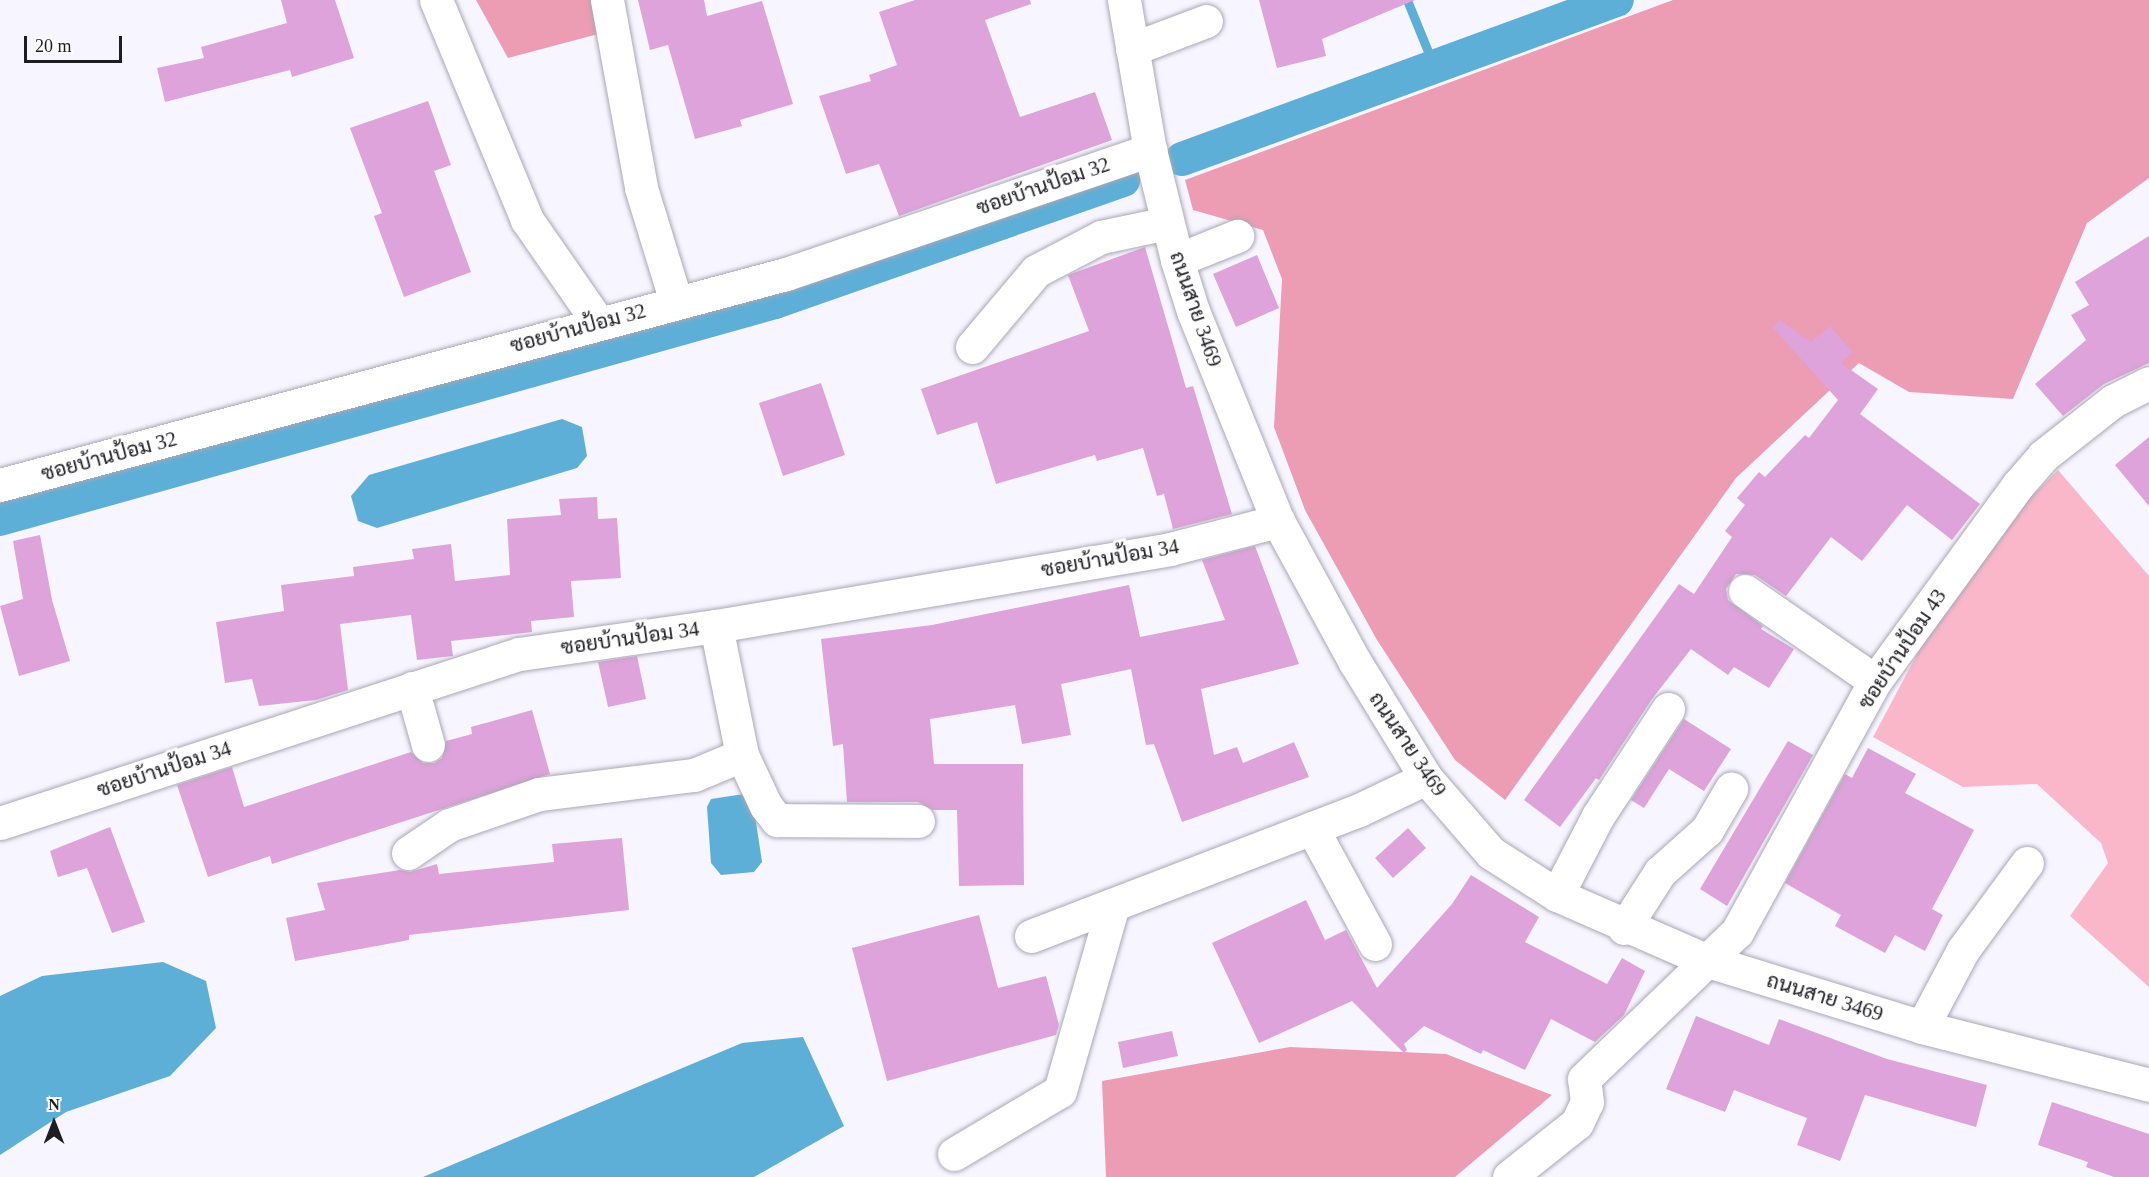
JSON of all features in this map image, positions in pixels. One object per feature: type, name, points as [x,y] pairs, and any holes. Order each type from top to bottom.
[{"type":"street","points":[[436,0],[527,220],[598,322]]},
{"type":"street","points":[[607,0],[641,188],[676,302]]},
{"type":"street","name":"ถนนสาย 3469","points":[[1124,0],[1150,150],[1177,260],[1193,311],[1278,521],[1355,662],[1426,778],[1491,854],[1557,896],[1624,928],[1708,961],[1922,1027],[2149,1085]]},
{"type":"street","points":[[1132,50],[1206,21]]},
{"type":"street","name":"ซอยบ้านป้อม 32","points":[[0,485],[598,322],[786,274],[1150,150]]},
{"type":"street","points":[[972,346],[1036,271],[1101,237],[1167,223]]},
{"type":"street","points":[[1177,260],[1237,236]]},
{"type":"street","name":"ซอยบ้านป้อม 43","points":[[1509,1177],[1577,1123],[1587,1102],[1584,1079],[1737,932],[1875,681],[2043,456],[2113,401],[2149,383]]},
{"type":"street","name":"ซอยบ้านป้อม 34","points":[[0,823],[519,654],[716,626],[1170,549],[1278,521]]},
{"type":"street","points":[[1744,591],[1875,681]]},
{"type":"street","points":[[716,626],[742,755],[766,806],[777,820],[918,821]]},
{"type":"street","points":[[412,688],[428,745]]},
{"type":"street","points":[[1557,896],[1598,816],[1668,709]]},
{"type":"street","points":[[408,854],[448,825],[539,794],[694,775],[742,755]]},
{"type":"street","points":[[1031,936],[1312,828],[1426,778]]},
{"type":"street","points":[[1624,928],[1659,872],[1707,830],[1731,789]]},
{"type":"street","points":[[1312,828],[1375,944]]},
{"type":"street","points":[[1922,1027],[1963,950],[2027,863]]},
{"type":"street","points":[[954,1154],[1060,1091],[1113,905]]},
{"type":"shaded area","points":[[476,0],[596,0],[602,33],[508,58]]},
{"type":"shaded area","points":[[1673,0],[2149,0],[2149,178],[2087,223],[2013,399],[1909,392],[1859,363],[1736,478],[1505,800],[1455,760],[1377,640],[1305,510],[1274,427],[1282,279],[1263,230],[1193,210],[1185,180]]},
{"type":"shaded area","points":[[2058,470],[2149,576],[2149,987],[2070,916],[2108,863],[2101,843],[2037,784],[1963,787],[1873,737],[1922,645],[2029,499]]},
{"type":"shaded area","points":[[1290,1047],[1446,1054],[1552,1095],[1455,1177],[1106,1177],[1102,1081]]},
{"type":"water","points":[[562,419],[582,427],[587,456],[577,468],[377,528],[358,521],[351,496],[369,475]]},
{"type":"water","points":[[744,794],[753,802],[762,862],[754,872],[721,875],[711,863],[707,807],[711,799]]},
{"type":"water","points":[[163,962],[206,981],[216,1028],[170,1076],[66,1112],[0,1155],[0,996],[42,976]]},
{"type":"water","points":[[803,1037],[844,1126],[754,1177],[423,1177],[742,1043]]},
{"type":"building","points":[[281,0],[335,0],[354,58],[292,77],[290,70],[165,102],[157,68],[204,58],[201,47],[287,23]]},
{"type":"building","points":[[638,0],[704,0],[707,16],[762,1],[793,104],[740,120],[742,126],[695,139],[668,45],[650,50]]},
{"type":"building","points":[[915,0],[1030,0],[1031,4],[985,20],[1020,117],[1095,92],[1112,140],[899,216],[879,164],[846,174],[819,96],[871,81],[869,75],[897,65],[879,12]]},
{"type":"building","points":[[1259,0],[1415,0],[1322,39],[1326,56],[1277,68]]},
{"type":"building","points":[[428,101],[451,165],[434,171],[471,272],[404,297],[374,216],[382,213],[350,128]]},
{"type":"building","points":[[2149,236],[2149,363],[2104,384],[2063,416],[2035,384],[2086,340],[2071,315],[2089,305],[2075,282]]},
{"type":"building","points":[[1145,247],[1186,388],[1193,386],[1232,514],[1173,529],[1164,494],[1157,496],[1143,448],[1097,461],[1095,455],[996,484],[977,422],[937,435],[921,389],[1089,331],[1068,275]]},
{"type":"building","points":[[1257,255],[1279,308],[1236,327],[1213,274]]},
{"type":"building","points":[[1780,320],[1811,342],[1830,326],[1853,352],[1841,363],[1878,389],[1860,414],[1980,504],[1952,540],[1907,505],[1862,561],[1831,537],[1786,596],[1755,575],[1736,574],[1726,589],[1728,600],[1763,626],[1761,629],[1794,649],[1769,688],[1734,667],[1728,675],[1691,649],[1652,699],[1599,780],[1596,778],[1560,827],[1524,800],[1679,584],[1694,594],[1732,537],[1725,531],[1745,505],[1737,498],[1759,472],[1765,477],[1805,435],[1809,438],[1838,400],[1773,328]]},
{"type":"building","points":[[821,383],[845,455],[783,476],[759,403]]},
{"type":"building","points":[[2149,437],[2149,506],[2115,465]]},
{"type":"building","points":[[597,497],[598,519],[617,518],[621,578],[571,581],[574,617],[531,621],[532,632],[451,641],[453,656],[417,660],[411,615],[340,624],[348,690],[316,700],[259,706],[252,679],[225,683],[216,622],[284,611],[281,585],[354,576],[353,567],[414,559],[412,549],[451,544],[455,581],[510,575],[507,519],[561,515],[559,499]]},
{"type":"building","points":[[40,535],[52,600],[70,661],[19,676],[0,606],[23,599],[13,541]]},
{"type":"building","points":[[1255,546],[1299,664],[1201,689],[1214,755],[1237,747],[1243,763],[1294,742],[1309,777],[1182,822],[1154,744],[1146,745],[1131,669],[1061,684],[1071,735],[1022,744],[1015,705],[930,719],[934,764],[1023,764],[1024,885],[959,886],[957,810],[933,810],[918,802],[847,802],[843,744],[833,746],[821,639],[932,625],[1129,585],[1140,637],[1225,620],[1202,560]]},
{"type":"building","points":[[637,656],[646,699],[608,707],[598,662]]},
{"type":"building","points":[[532,710],[550,774],[272,864],[270,856],[208,877],[177,785],[232,767],[244,807],[411,752],[423,763],[434,763],[442,758],[446,741],[472,734],[471,727]]},
{"type":"building","points":[[1684,719],[1731,749],[1704,791],[1669,769],[1644,808],[1631,800]]},
{"type":"building","points":[[1788,741],[1813,755],[1727,906],[1700,889]]},
{"type":"building","points":[[1868,748],[1916,774],[1905,793],[1974,830],[1932,909],[1943,915],[1925,951],[1895,935],[1885,953],[1835,926],[1841,915],[1785,883],[1845,774],[1852,778]]},
{"type":"building","points":[[110,827],[145,922],[112,933],[87,868],[58,877],[50,851]]},
{"type":"building","points":[[1408,828],[1426,848],[1393,878],[1375,858]]},
{"type":"building","points":[[622,838],[629,910],[409,935],[409,940],[295,961],[286,918],[325,910],[317,883],[400,870],[410,872],[437,864],[439,874],[554,862],[552,844]]},
{"type":"building","points":[[1471,875],[1539,917],[1525,942],[1607,984],[1622,958],[1645,971],[1624,1015],[1595,1042],[1551,1019],[1525,1070],[1483,1050],[1481,1054],[1424,1026],[1404,1044],[1407,1050],[1404,1053],[1352,1001],[1259,1043],[1212,943],[1306,900],[1325,940],[1346,930],[1377,988],[1452,904]]},
{"type":"building","points":[[979,915],[998,988],[1046,976],[1059,1025],[1056,1035],[887,1081],[852,948]]},
{"type":"building","points":[[1696,1016],[1769,1045],[1779,1019],[1887,1059],[1987,1085],[1976,1127],[1865,1095],[1840,1161],[1797,1145],[1807,1118],[1734,1090],[1725,1112],[1666,1089]]},
{"type":"building","points":[[1172,1031],[1178,1056],[1123,1068],[1118,1042]]},
{"type":"building","points":[[2052,1102],[2149,1134],[2149,1177],[2114,1177],[2086,1167],[2088,1162],[2038,1145]]},
{"type":"waterway","points":[[1407,0],[1434,66]]},
{"type":"waterway","points":[[1182,159],[1617,0]]},
{"type":"waterway","points":[[0,519],[775,302],[1123,180]]}]
